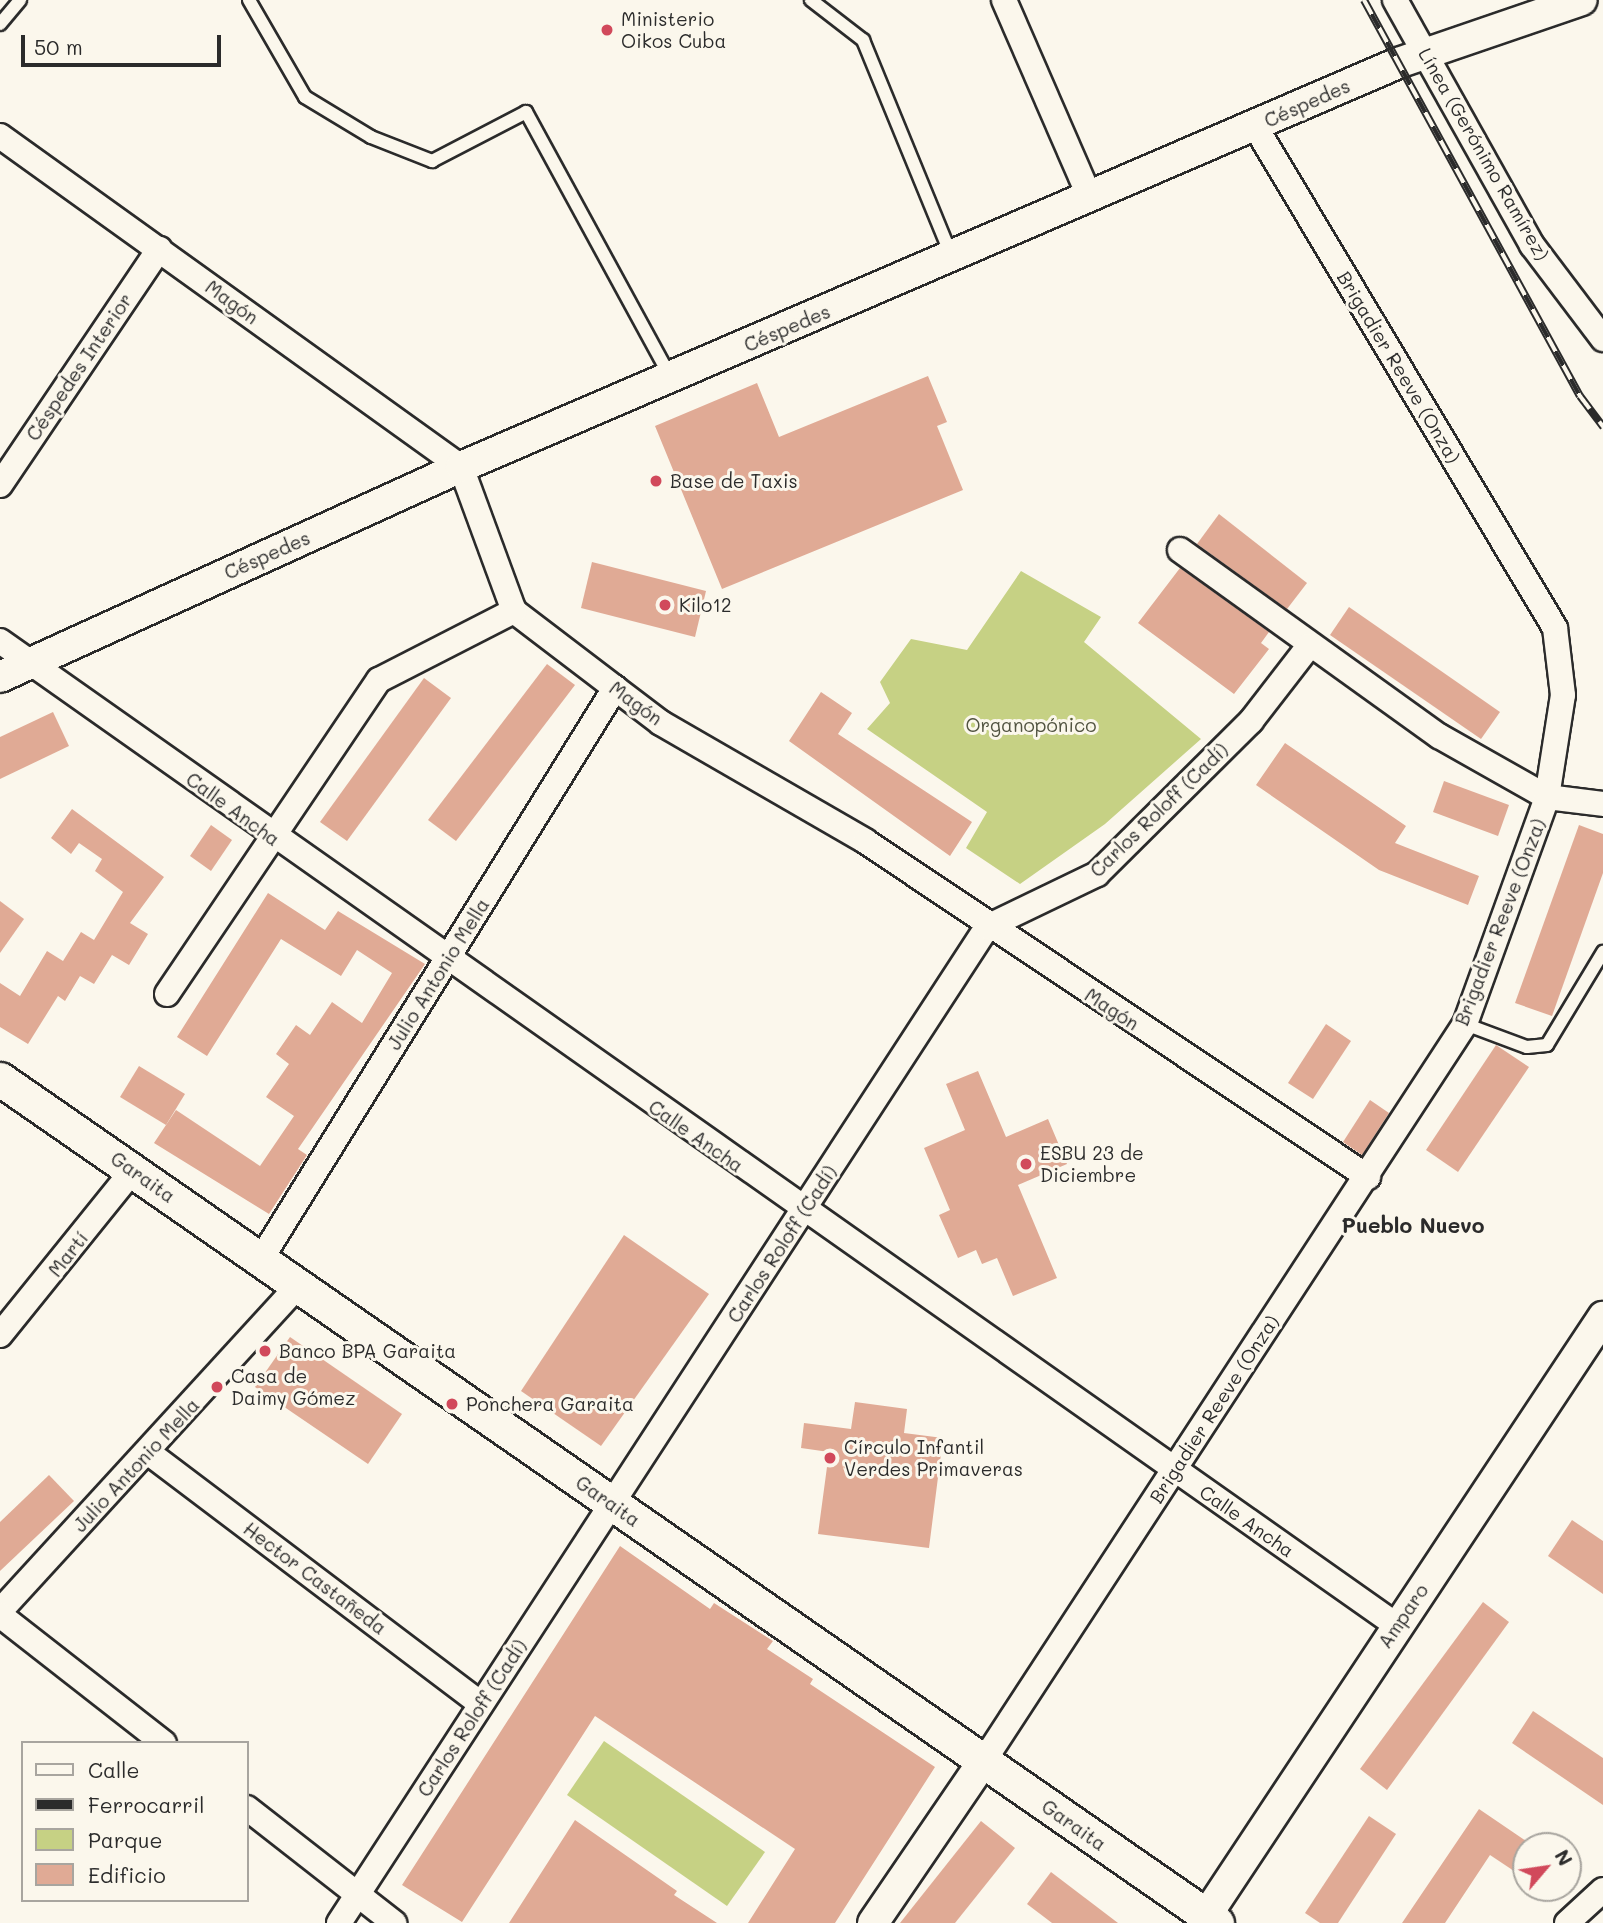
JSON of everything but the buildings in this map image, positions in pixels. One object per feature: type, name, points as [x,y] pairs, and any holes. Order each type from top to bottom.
[{"type":"main road","name":"Garaita","points":[[0,1079],[1211,1920]]},
{"type":"street","points":[[1004,0],[1090,198]]},
{"type":"street","name":"Línea (Gerónimo Ramírez)","points":[[1395,0],[1532,245],[1603,339]]},
{"type":"street","name":"Céspedes","points":[[0,677],[461,467],[1427,54],[1523,8],[1582,0]]},
{"type":"street","name":"Brigadier Reeve (Onza)","points":[[873,1923],[983,1762],[1368,1177],[1465,1024],[1547,797],[1563,695],[1555,628],[1255,126]]},
{"type":"street","name":"Magón","points":[[0,136],[461,467]]},
{"type":"street","name":"Céspedes Interior","points":[[0,485],[159,249]]},
{"type":"street","points":[[167,994],[269,836],[379,680],[514,611],[461,467]]},
{"type":"street","points":[[1180,550],[1309,646],[1439,736],[1547,797],[1603,804]]},
{"type":"street","name":"Magón","points":[[514,611],[662,723],[865,841],[987,927],[1368,1177]]},
{"type":"street","name":"Calle Ancha","points":[[0,641],[269,836],[1396,1625]]},
{"type":"street","name":"Carlos Roloff (Cadí)","points":[[339,1923],[987,927],[1097,874],[1251,721],[1309,646]]},
{"type":"street","name":"Julio Antonio Mella","points":[[261,1259],[615,688]]},
{"type":"street","name":"Martí","points":[[0,1335],[133,1170]]},
{"type":"street","name":"Julio Antonio Mella","points":[[0,1613],[149,1453],[298,1286]]},
{"type":"street","name":"Amparo","points":[[1211,1920],[1396,1625],[1603,1317]]},
{"type":"street","name":"Hector Castañeda","points":[[149,1453],[481,1704]]},
{"type":"street","points":[[0,1613],[161,1741]]},
{"type":"street","points":[[248,1809],[394,1923]]},
{"type":"street","points":[[1567,1923],[1603,1890]]},
{"type":"lane","points":[[0,24],[20,0]]},
{"type":"lane","points":[[249,0],[305,97],[371,137],[432,161],[526,112],[670,378]]},
{"type":"lane","points":[[811,0],[863,40],[952,257]]},
{"type":"lane","points":[[1465,1024],[1527,1048],[1547,1045],[1603,952]]},
{"type":"green space","name":"Organopónico","points":[[1021,571],[1101,617],[1084,642],[1201,739],[1105,824],[1020,884],[966,848],[987,812],[867,729],[890,703],[880,682],[911,639],[967,650]]},
{"type":"green space","points":[[604,1741],[765,1852],[727,1906],[567,1795]]},
{"type":"railway","points":[[1364,0],[1580,396],[1603,427]]},
{"type":"place","name":"Ministerio Oikos Cuba","points":[[607,30]]},
{"type":"place","name":"Base de Taxis","points":[[656,481]]},
{"type":"place","name":"Kilo12","points":[[665,605]]},
{"type":"place","name":"ESBU 23 de Diciembre","points":[[1026,1164]]},
{"type":"place","name":"Banco BPA Garaita","points":[[265,1351]]},
{"type":"place","name":"Casa de Daimy Gómez","points":[[217,1387]]},
{"type":"place","name":"Ponchera Garaita","points":[[452,1404]]},
{"type":"place","name":"Círculo Infantil Verdes Primaveras","points":[[830,1458]]},
{"type":"district","name":"Pueblo Nuevo","points":[[1413,1225]]}]
